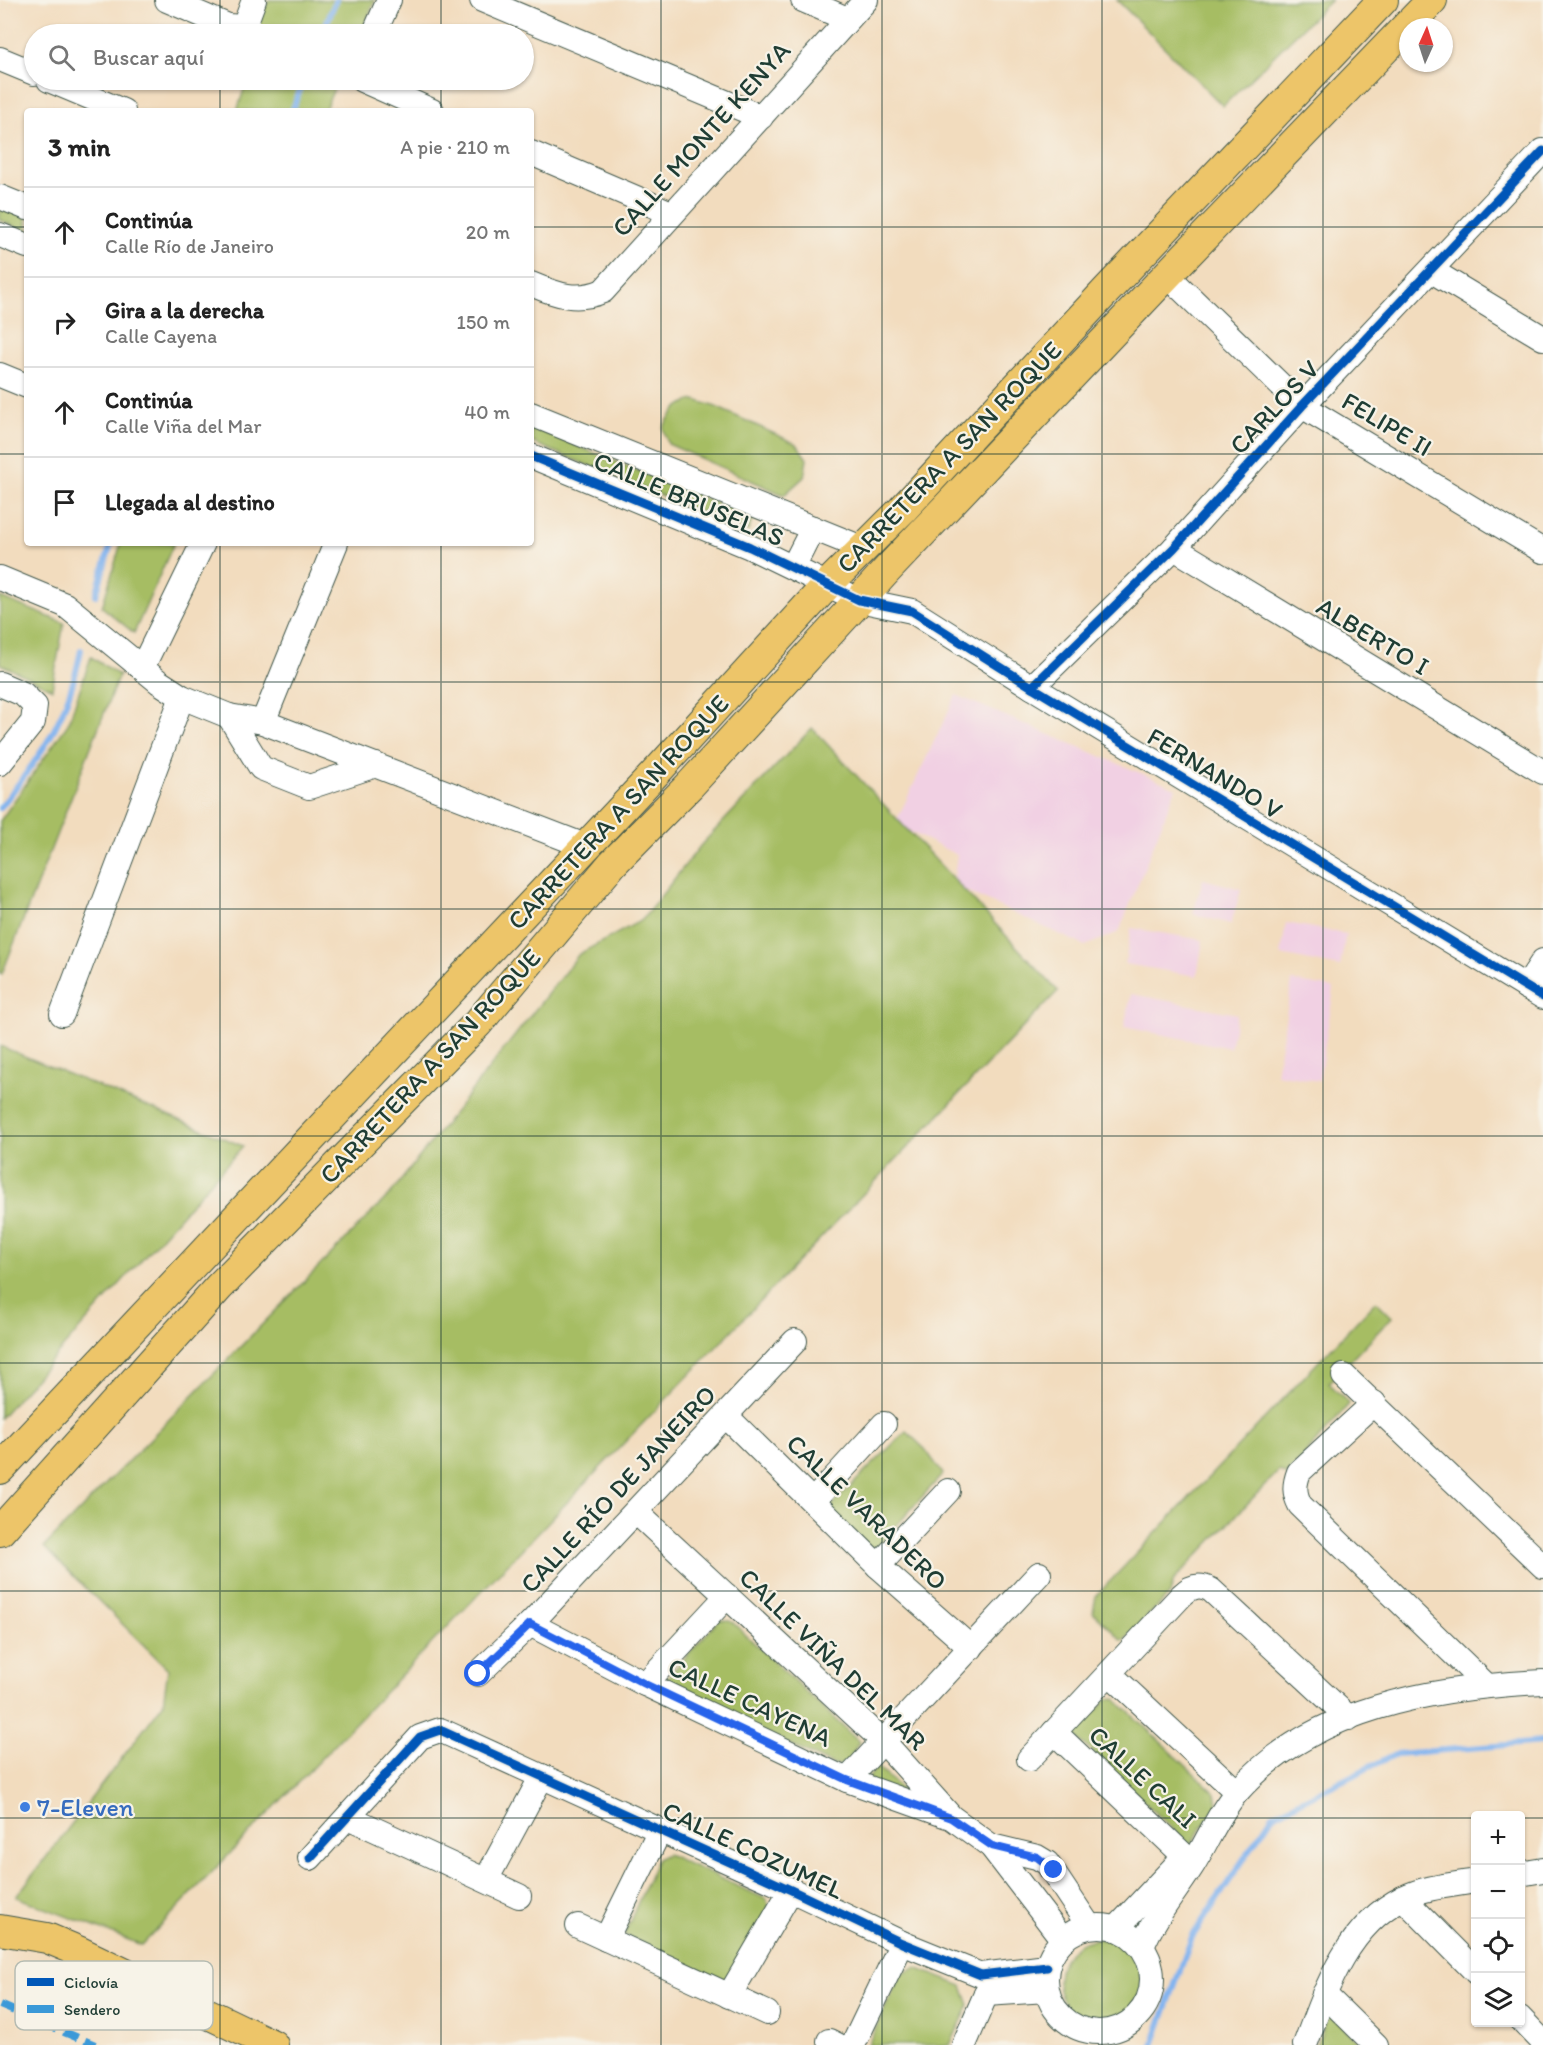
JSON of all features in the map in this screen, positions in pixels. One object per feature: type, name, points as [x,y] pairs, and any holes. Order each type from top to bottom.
[{"type":"main road","name":"CARRETERA A SAN ROQUE","points":[[0,1469],[298,1155],[388,1056],[661,767],[828,584],[902,510],[1099,298],[1383,0]]},
{"type":"main road","name":"CARRETERA A SAN ROQUE","points":[[0,1531],[219,1287],[478,1023],[613,863],[690,785],[859,600],[1167,275],[1432,0]]},
{"type":"main road","points":[[388,1056],[410,1048],[452,1022],[478,1023],[475,1011],[477,1000],[502,952],[506,932]]},
{"type":"main road","points":[[5,1935],[47,1938],[99,1961]]},
{"type":"main road","points":[[213,2016],[273,2045]]},
{"type":"street","points":[[167,0],[223,24]]},
{"type":"street","points":[[245,24],[254,0]]},
{"type":"street","points":[[379,24],[389,0]]},
{"type":"street","points":[[482,0],[761,117]]},
{"type":"street","points":[[803,0],[847,19]]},
{"type":"street","name":"CALLE MONTE KENYA","points":[[534,285],[558,295],[575,298],[589,297],[603,291],[671,213],[866,0]]},
{"type":"street","points":[[0,59],[24,69]]},
{"type":"street","points":[[73,90],[116,108]]},
{"type":"street","points":[[385,90],[425,108]]},
{"type":"street","name":"CARLOS V","points":[[1032,687],[1174,548],[1302,406],[1543,151]]},
{"type":"street","points":[[534,154],[671,213]]},
{"type":"street","points":[[0,197],[24,207]]},
{"type":"street","points":[[0,235],[24,245]]},
{"type":"street","points":[[1432,271],[1543,338]]},
{"type":"street","name":"FELIPE II","points":[[1167,275],[1302,406],[1543,551]]},
{"type":"street","points":[[0,375],[24,385]]},
{"type":"street","name":"CALLE BRUSELAS","points":[[534,415],[862,548]]},
{"type":"street","name":"CALLE BRUSELAS","points":[[534,457],[618,490],[793,567],[859,600]]},
{"type":"street","points":[[793,567],[813,528]]},
{"type":"street","points":[[142,668],[202,546]]},
{"type":"street","points":[[263,722],[335,546]]},
{"type":"street","name":"ALBERTO I","points":[[1174,548],[1543,772]]},
{"type":"street","points":[[0,579],[64,605],[182,697],[229,716],[263,722],[585,846]]},
{"type":"street","name":"FERNANDO V","points":[[859,600],[912,611],[1032,687],[1535,992]]},
{"type":"street","points":[[0,684],[23,694],[35,706],[33,722],[0,763]]},
{"type":"street","points":[[62,1014],[182,697]]},
{"type":"street","points":[[229,716],[261,768],[309,787],[376,765]]},
{"type":"street","points":[[1535,992],[1543,961]]},
{"type":"street","name":"CALLE RÍO DE JANEIRO","points":[[478,1674],[530,1624],[795,1341]]},
{"type":"street","points":[[1344,1376],[1543,1566]]},
{"type":"street","points":[[1374,1403],[1299,1472],[1295,1483],[1295,1495],[1300,1505],[1486,1685]]},
{"type":"street","name":"CALLE VARADERO","points":[[726,1416],[878,1566],[971,1648]]},
{"type":"street","points":[[813,1501],[884,1424]]},
{"type":"street","points":[[878,1566],[948,1491]]},
{"type":"street","name":"CALLE VIÑA DEL MAR","points":[[636,1512],[883,1741],[951,1818],[992,1846],[1063,1940]]},
{"type":"street","points":[[847,1780],[1039,1574]]},
{"type":"street","points":[[1029,1759],[1188,1589],[1205,1587],[1211,1590],[1349,1718]]},
{"type":"street","points":[[645,1684],[727,1596]]},
{"type":"street","name":"CALLE CAYENA","points":[[530,1624],[645,1684],[847,1780],[951,1818]]},
{"type":"street","name":"CALLE CALI","points":[[1110,1674],[1237,1792]]},
{"type":"street","points":[[1142,1947],[1153,1923],[1194,1854],[1237,1792],[1285,1749],[1349,1718],[1387,1704],[1486,1685],[1543,1682]]},
{"type":"street","name":"CALLE COZUMEL","points":[[348,1816],[420,1737],[432,1731],[448,1732],[792,1890],[983,1985]]},
{"type":"street","name":"CALLE CALI","points":[[1054,1732],[1194,1854]]},
{"type":"street","points":[[486,1880],[542,1776]]},
{"type":"street","points":[[309,1858],[348,1816],[519,1896]]},
{"type":"street","points":[[606,1939],[660,1830]]},
{"type":"street","name":"CALLE VIÑA DEL MAR","points":[[992,1846],[1030,1855],[1047,1863],[1089,1926]]},
{"type":"street","points":[[1116,1929],[1194,1854]]},
{"type":"street","points":[[1525,1873],[1543,1870]]},
{"type":"street","points":[[1305,2045],[1324,1994],[1348,1947],[1375,1918],[1403,1898],[1471,1882]]},
{"type":"street","points":[[729,1996],[792,1890]]},
{"type":"street","points":[[1403,1898],[1471,1967]]},
{"type":"street","points":[[578,1926],[767,2013]]},
{"type":"street","points":[[1089,1926],[1116,1929],[1126,1933],[1142,1947],[1147,1956],[1152,1977],[1149,1999],[1136,2017],[1113,2037],[1091,2032],[1073,2036],[1058,2013],[1047,1979],[1055,1948],[1063,1940],[1089,1926]]},
{"type":"street","points":[[853,2045],[902,1943]]},
{"type":"street","points":[[964,2045],[983,1985],[1047,1979]]},
{"type":"street","points":[[1324,1994],[1376,2045]]},
{"type":"street","points":[[1525,2022],[1543,2042]]},
{"type":"shaded area","points":[[956,695],[1176,788],[1119,932],[1085,946],[953,885],[957,855],[895,824]]},
{"type":"shaded area","points":[[1203,879],[1241,889],[1231,924],[1193,914]]},
{"type":"shaded area","points":[[1286,923],[1346,934],[1340,967],[1281,955]]},
{"type":"shaded area","points":[[1131,928],[1203,940],[1197,976],[1125,964]]},
{"type":"shaded area","points":[[1292,981],[1334,988],[1319,1081],[1276,1074]]},
{"type":"shaded area","points":[[1131,994],[1237,1014],[1230,1048],[1124,1027]]},
{"type":"green space","points":[[269,0],[375,0],[365,24],[257,24]]},
{"type":"green space","points":[[1117,0],[1331,0],[1223,106]]},
{"type":"green space","points":[[244,90],[333,90],[325,108],[238,108]]},
{"type":"green space","points":[[0,206],[24,216],[24,231],[0,220]]},
{"type":"green space","points":[[695,400],[716,407],[797,444],[807,459],[804,477],[784,495],[668,444],[663,428],[666,423],[680,406]]},
{"type":"green space","points":[[534,428],[753,518],[748,531],[534,443]]},
{"type":"green space","points":[[120,546],[173,546],[134,633],[102,607]]},
{"type":"green space","points":[[0,597],[64,623],[52,689],[0,664]]},
{"type":"green space","points":[[91,657],[119,675],[2,974],[0,973],[0,821],[68,724]]},
{"type":"green space","points":[[812,728],[1058,991],[142,1945],[16,1897],[163,1704],[168,1669],[44,1547],[391,1193],[579,954],[642,920],[701,845]]},
{"type":"green space","points":[[0,1046],[243,1146],[0,1418]]},
{"type":"green space","points":[[1376,1301],[1392,1317],[1329,1383],[1349,1404],[1287,1475],[1279,1471],[1174,1580],[1170,1594],[1123,1641],[1093,1612],[1096,1596]]},
{"type":"green space","points":[[906,1431],[925,1449],[943,1474],[877,1547],[865,1549],[826,1511]]},
{"type":"green space","points":[[719,1620],[730,1620],[859,1742],[847,1764],[833,1765],[661,1684]]},
{"type":"green space","points":[[1107,1699],[1115,1699],[1216,1794],[1218,1804],[1190,1845],[1074,1735]]},
{"type":"green space","points":[[877,1767],[919,1805],[866,1781]]},
{"type":"green space","points":[[667,1854],[766,1899],[769,1906],[732,1985],[624,1935],[657,1859]]},
{"type":"green space","points":[[1100,1939],[1116,1942],[1130,1951],[1139,1965],[1142,1981],[1139,1997],[1130,2011],[1116,2020],[1100,2023],[1084,2020],[1070,2011],[1061,1997],[1058,1981],[1061,1965],[1070,1951],[1084,1942]]},
{"type":"green space","points":[[916,1968],[962,1986],[969,2005],[950,2045],[868,2045],[901,1974]]},
{"type":"green space","points":[[1329,2012],[1362,2045],[1317,2045]]},
{"type":"waterway","points":[[326,24],[336,0]]},
{"type":"waterway","points":[[293,108],[300,90]]},
{"type":"waterway","points":[[96,595],[110,546]]},
{"type":"waterway","points":[[0,808],[41,752],[61,716],[81,650]]},
{"type":"waterway","points":[[1153,2045],[1192,1937],[1273,1815],[1396,1754],[1543,1742]]},
{"type":"marked path","points":[[0,2005],[15,2011]]},
{"type":"marked path","points":[[59,2030],[95,2045]]},
{"type":"cycle path","points":[[1032,687],[1174,548],[1302,406],[1543,151]]},
{"type":"cycle path","points":[[534,457],[750,547],[859,600],[912,611],[1032,687],[1543,997]]},
{"type":"cycle path","points":[[310,1858],[420,1737],[440,1730],[902,1943],[981,1975],[1047,1967]]},
{"type":"place","name":"7-Eleven","points":[[25,1807]]},
{"type":"route","points":[[478,1674],[530,1624],[645,1684],[847,1780],[951,1818],[992,1846],[1037,1857],[1054,1870]]}]
